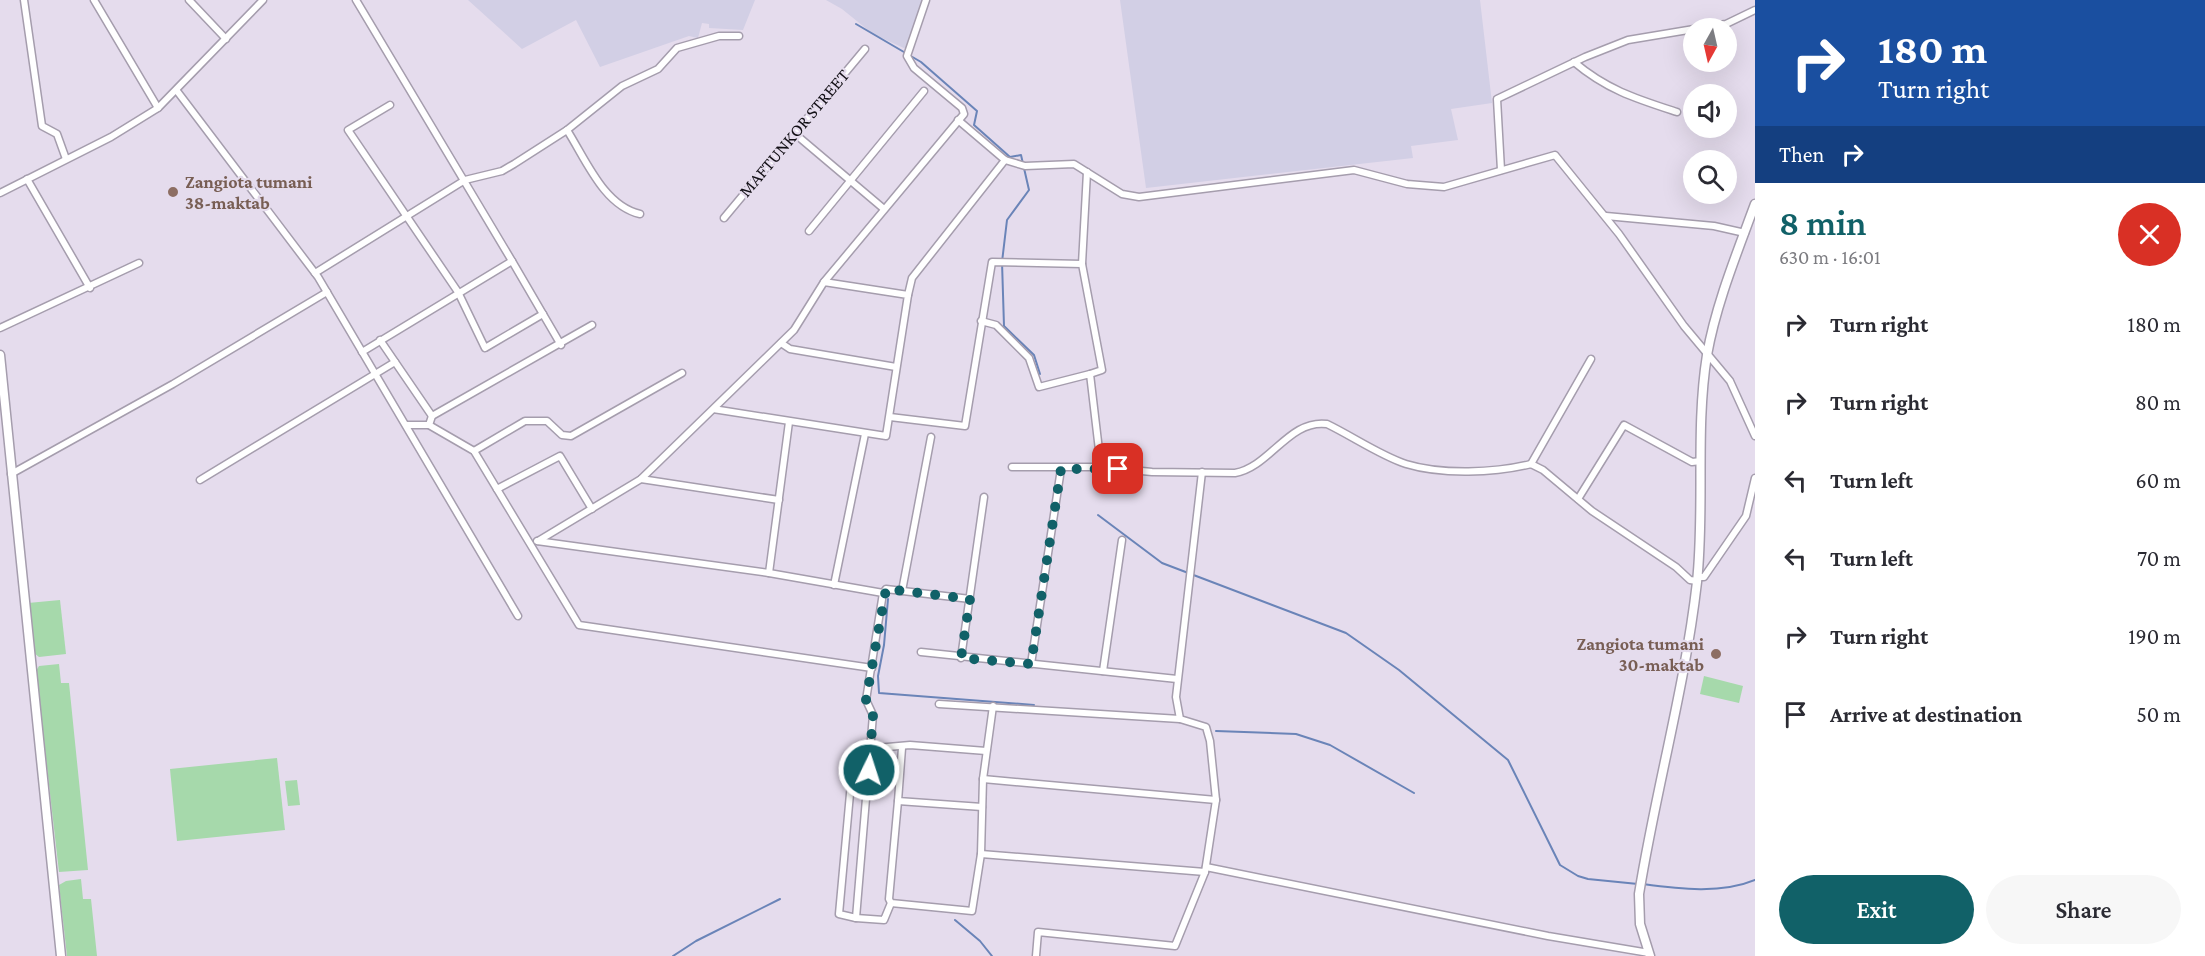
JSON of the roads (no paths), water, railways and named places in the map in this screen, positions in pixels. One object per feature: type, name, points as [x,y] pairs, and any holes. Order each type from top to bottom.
[{"type":"main road","points":[[1649,954],[1639,914],[1641,886],[1684,667],[1697,579],[1707,354],[1724,291],[1755,204]]},
{"type":"main road","points":[[0,355],[10,475],[61,956]]},
{"type":"street","points":[[24,0],[42,126],[57,134],[66,159]]},
{"type":"street","points":[[94,0],[158,108]]},
{"type":"street","points":[[189,0],[226,39]]},
{"type":"street","points":[[0,193],[129,127],[158,108],[263,0]]},
{"type":"street","points":[[356,0],[561,345]]},
{"type":"street","points":[[528,545],[641,479],[781,343],[794,330],[824,282],[963,114],[962,108],[914,68],[907,56],[926,0]]},
{"type":"street","points":[[1737,19],[1755,10]]},
{"type":"street","points":[[1502,170],[1497,99],[1574,62],[1628,40],[1683,31]]},
{"type":"street","points":[[315,273],[465,180],[502,171],[567,130],[622,86],[658,69],[677,48],[719,36],[739,36]]},
{"type":"street","name":"MAFTUNKOR STREET","points":[[724,218],[865,49]]},
{"type":"street","points":[[1574,62],[1594,80],[1620,93],[1677,112]]},
{"type":"street","points":[[177,91],[315,273],[377,373],[519,616]]},
{"type":"street","points":[[809,231],[924,91]]},
{"type":"street","points":[[390,105],[348,130],[458,292],[485,348],[543,314]]},
{"type":"street","points":[[958,120],[1005,160],[1025,166],[1074,164],[1122,194],[1139,197],[1354,170],[1407,184],[1444,187],[1556,155],[1606,216],[1707,354],[1730,381],[1755,436]]},
{"type":"street","points":[[567,130],[609,197],[624,210],[640,214]]},
{"type":"street","points":[[794,133],[884,209]]},
{"type":"street","points":[[713,409],[886,436],[912,278],[1005,160]]},
{"type":"street","points":[[981,321],[996,325],[1029,358],[1039,387],[1102,370],[1082,264],[1087,172]]},
{"type":"street","points":[[27,179],[90,288]]},
{"type":"street","points":[[1606,216],[1676,225],[1714,226],[1745,233]]},
{"type":"street","points":[[362,352],[512,261]]},
{"type":"street","points":[[890,417],[965,426],[992,262],[1082,264]]},
{"type":"street","points":[[0,328],[90,288],[139,263]]},
{"type":"street","points":[[824,282],[908,295]]},
{"type":"street","points":[[10,475],[173,384],[327,292]]},
{"type":"street","points":[[429,425],[432,416],[561,345],[592,325]]},
{"type":"street","points":[[380,340],[432,416]]},
{"type":"street","points":[[781,343],[790,349],[896,367]]},
{"type":"street","points":[[1531,464],[1590,359]]},
{"type":"street","points":[[200,480],[395,362]]},
{"type":"street","points":[[474,451],[525,421],[547,421],[562,435],[571,436],[682,373]]},
{"type":"street","points":[[1090,374],[1101,467]]},
{"type":"street","points":[[769,573],[789,422]]},
{"type":"street","points":[[1012,467],[1061,469],[1101,467],[1152,472],[1235,473],[1248,470],[1289,437],[1314,423],[1327,424],[1406,464],[1434,469],[1504,471],[1531,464],[1543,470],[1578,500],[1676,567],[1690,580],[1704,577],[1746,516],[1755,478]]},
{"type":"street","points":[[407,425],[429,425],[474,451],[575,621],[584,626],[872,668]]},
{"type":"street","points":[[1578,500],[1624,426],[1692,462],[1701,461]]},
{"type":"street","points":[[834,585],[865,434]]},
{"type":"street","points":[[902,591],[931,437]]},
{"type":"street","points":[[497,489],[560,456],[592,509]]},
{"type":"street","points":[[1031,664],[1061,469]]},
{"type":"street","points":[[1180,719],[1176,697],[1177,679],[1202,472]]},
{"type":"street","points":[[641,479],[779,500]]},
{"type":"street","points":[[961,658],[984,497]]},
{"type":"street","points":[[1103,671],[1122,540]]},
{"type":"street","points":[[538,541],[769,573],[883,593]]},
{"type":"street","points":[[856,918],[873,715],[866,700],[883,593],[886,589],[970,599]]},
{"type":"street","points":[[921,652],[1177,679]]},
{"type":"street","points":[[939,704],[1180,719],[1206,727],[1210,741],[1216,800],[1206,869],[1175,946],[1038,932],[1036,956]]},
{"type":"street","points":[[891,903],[972,911],[981,854],[983,779],[993,706]]},
{"type":"street","points":[[902,747],[889,899],[891,903],[884,920],[840,916],[854,750],[910,745],[986,751]]},
{"type":"street","points":[[983,779],[1216,800]]},
{"type":"street","points":[[898,801],[982,807]]},
{"type":"street","points":[[981,854],[1206,869],[1649,954]]},
{"type":"waterway","points":[[856,24],[921,62],[977,111],[974,125],[1010,157],[1021,155],[1029,190],[1007,220],[1002,262],[1004,326],[1034,355],[1040,374]]},
{"type":"waterway","points":[[1098,515],[1162,563],[1346,633],[1399,670],[1508,760],[1560,865],[1588,879],[1638,884]]},
{"type":"waterway","points":[[888,599],[884,645],[878,676],[879,693],[1034,705]]},
{"type":"waterway","points":[[1216,731],[1296,734],[1330,745],[1414,793]]},
{"type":"waterway","points":[[1643,884],[1686,889],[1715,889],[1755,880]]},
{"type":"waterway","points":[[673,956],[696,941],[780,899]]},
{"type":"waterway","points":[[955,920],[980,941],[992,956]]},
{"type":"place","name":"Zangiota tumani 38-maktab","points":[[173,192]]},
{"type":"place","name":"Zangiota tumani 30-maktab","points":[[1716,654]]}]
